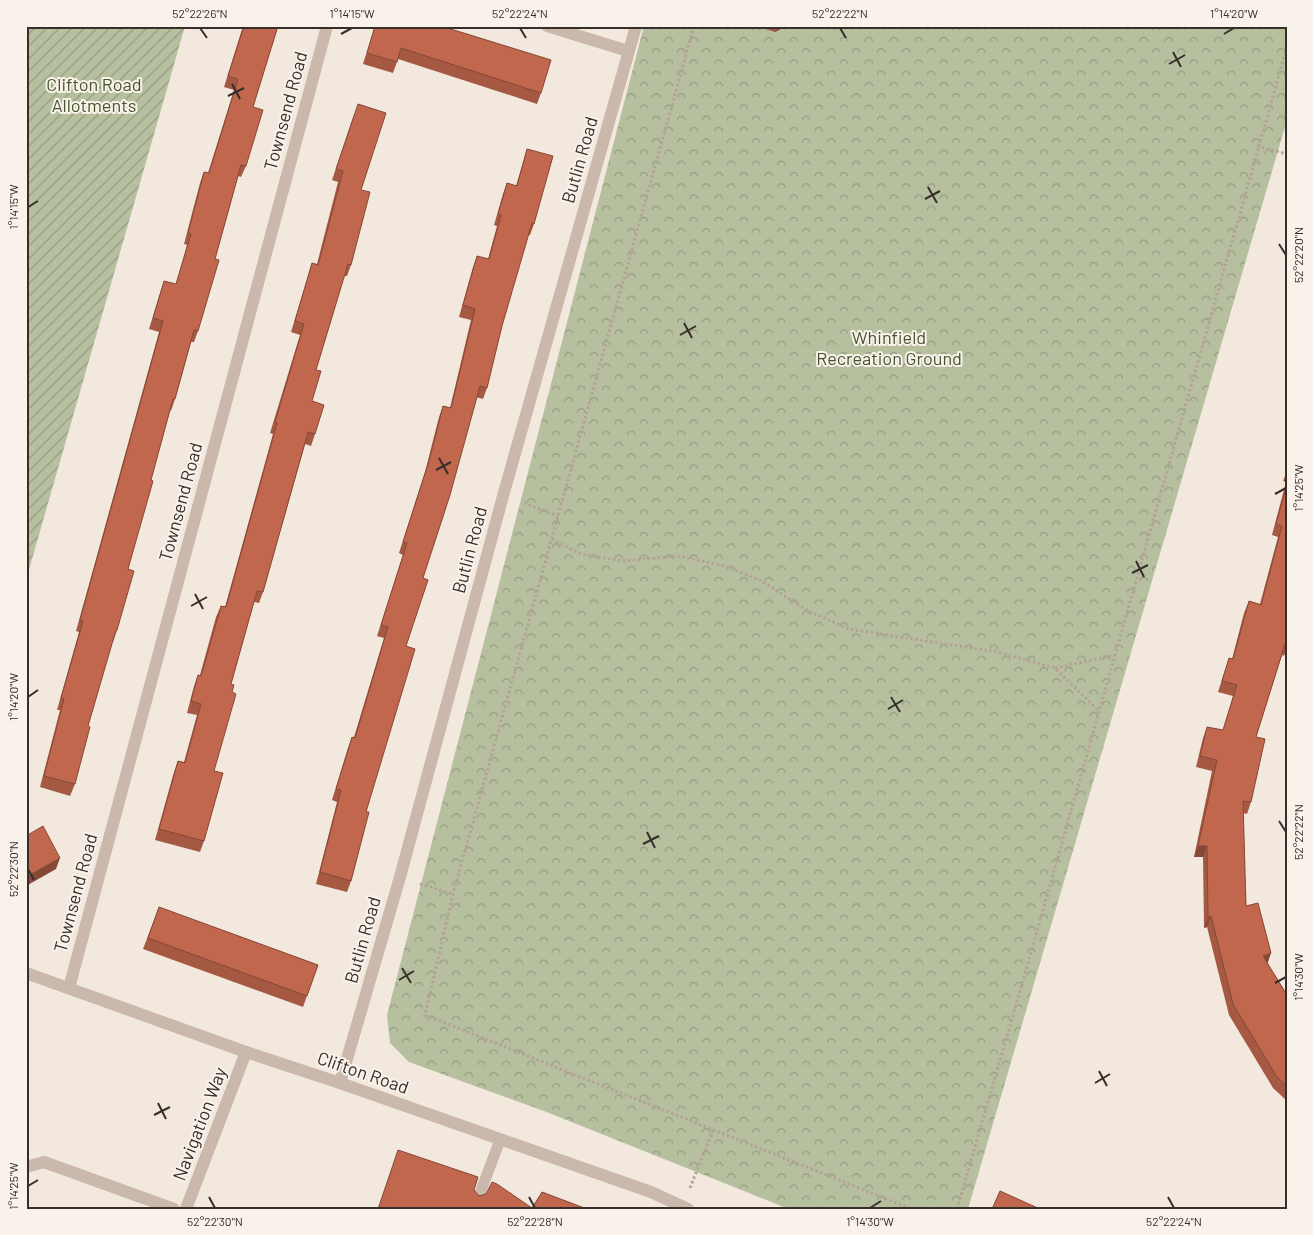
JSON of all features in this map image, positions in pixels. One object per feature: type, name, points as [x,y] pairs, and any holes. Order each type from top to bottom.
[{"type":"street","name":"Townsend Road","points":[[69,988],[327,26]]},
{"type":"street","points":[[546,26],[628,51]]},
{"type":"street","name":"Butlin Road","points":[[340,1083],[400,877],[503,496],[636,26]]},
{"type":"street","name":"Clifton Road","points":[[26,973],[246,1052],[651,1192],[685,1208]]},
{"type":"street","name":"Navigation Way","points":[[186,1209],[246,1052]]},
{"type":"street","points":[[26,1167],[44,1162],[174,1209]]},
{"type":"lane","points":[[474,1209],[500,1140]]},
{"type":"path","points":[[694,26],[453,894],[425,1016],[912,1209]]},
{"type":"path","points":[[957,1209],[1287,47]]},
{"type":"path","points":[[1258,146],[1287,154]]},
{"type":"path","points":[[503,496],[558,516]]},
{"type":"path","points":[[552,539],[580,554],[623,561],[678,556],[724,566],[760,580],[808,611],[849,629],[998,652],[1055,668],[1115,655]]},
{"type":"path","points":[[1055,668],[1099,712]]},
{"type":"path","points":[[400,877],[453,894]]},
{"type":"path","points":[[648,1104],[650,1098]]},
{"type":"path","points":[[685,1208],[713,1130]]},
{"type":"green space","name":"Clifton Road Allotments","points":[[26,26],[185,26],[26,580]]},
{"type":"green space","name":"Whinfield Recreation Ground","points":[[644,26],[1287,26],[1287,120],[968,1209],[789,1209],[544,1111],[409,1062],[390,1043],[387,1015]]},
{"type":"building","points":[[244,26],[278,26],[253,107],[263,110],[246,166],[241,165],[215,259],[219,260],[198,331],[194,330],[175,399],[173,399],[151,480],[153,481],[128,569],[134,571],[88,726],[90,727],[75,784],[44,776],[64,699],[61,698],[83,621],[80,620],[163,321],[153,318],[164,281],[176,284],[191,234],[188,233],[204,172],[209,173],[238,79],[228,76]]},
{"type":"building","points":[[375,26],[441,26],[551,60],[541,93],[401,48],[397,62],[367,53]]},
{"type":"building","points":[[358,104],[386,113],[361,190],[370,192],[351,265],[348,264],[316,370],[321,371],[312,401],[324,405],[315,434],[308,432],[263,592],[257,591],[231,684],[234,685],[232,692],[236,694],[214,771],[223,773],[204,841],[159,829],[178,761],[185,763],[201,704],[191,701],[198,675],[201,676],[221,606],[226,607],[277,423],[275,422],[304,324],[295,321],[312,263],[318,265],[343,171],[336,169]]},
{"type":"building","points":[[527,149],[553,156],[502,326],[487,388],[480,386],[450,495],[423,578],[428,580],[406,646],[415,649],[366,812],[369,812],[351,881],[320,872],[341,790],[336,789],[352,737],[355,738],[388,627],[381,625],[407,543],[403,542],[429,461],[443,406],[451,408],[475,309],[463,305],[477,256],[489,259],[501,215],[498,214],[507,183],[517,186]]},
{"type":"building","points":[[1287,484],[1287,644],[1285,644],[1256,737],[1265,739],[1251,802],[1243,801],[1246,906],[1258,903],[1271,953],[1263,956],[1287,995],[1287,1086],[1277,1077],[1233,1004],[1211,916],[1208,917],[1207,846],[1198,846],[1217,760],[1200,756],[1207,727],[1223,730],[1237,685],[1222,681],[1229,658],[1233,659],[1249,601],[1261,605],[1282,526],[1276,524]]},
{"type":"building","points":[[43,826],[60,858],[26,877],[26,836]]},
{"type":"building","points":[[159,907],[318,965],[307,996],[148,938]]},
{"type":"building","points":[[398,1150],[478,1177],[474,1190],[479,1196],[486,1194],[492,1182],[532,1208],[542,1192],[587,1209],[378,1209]]},
{"type":"building","points":[[1000,1191],[1040,1209],[992,1209]]}]
